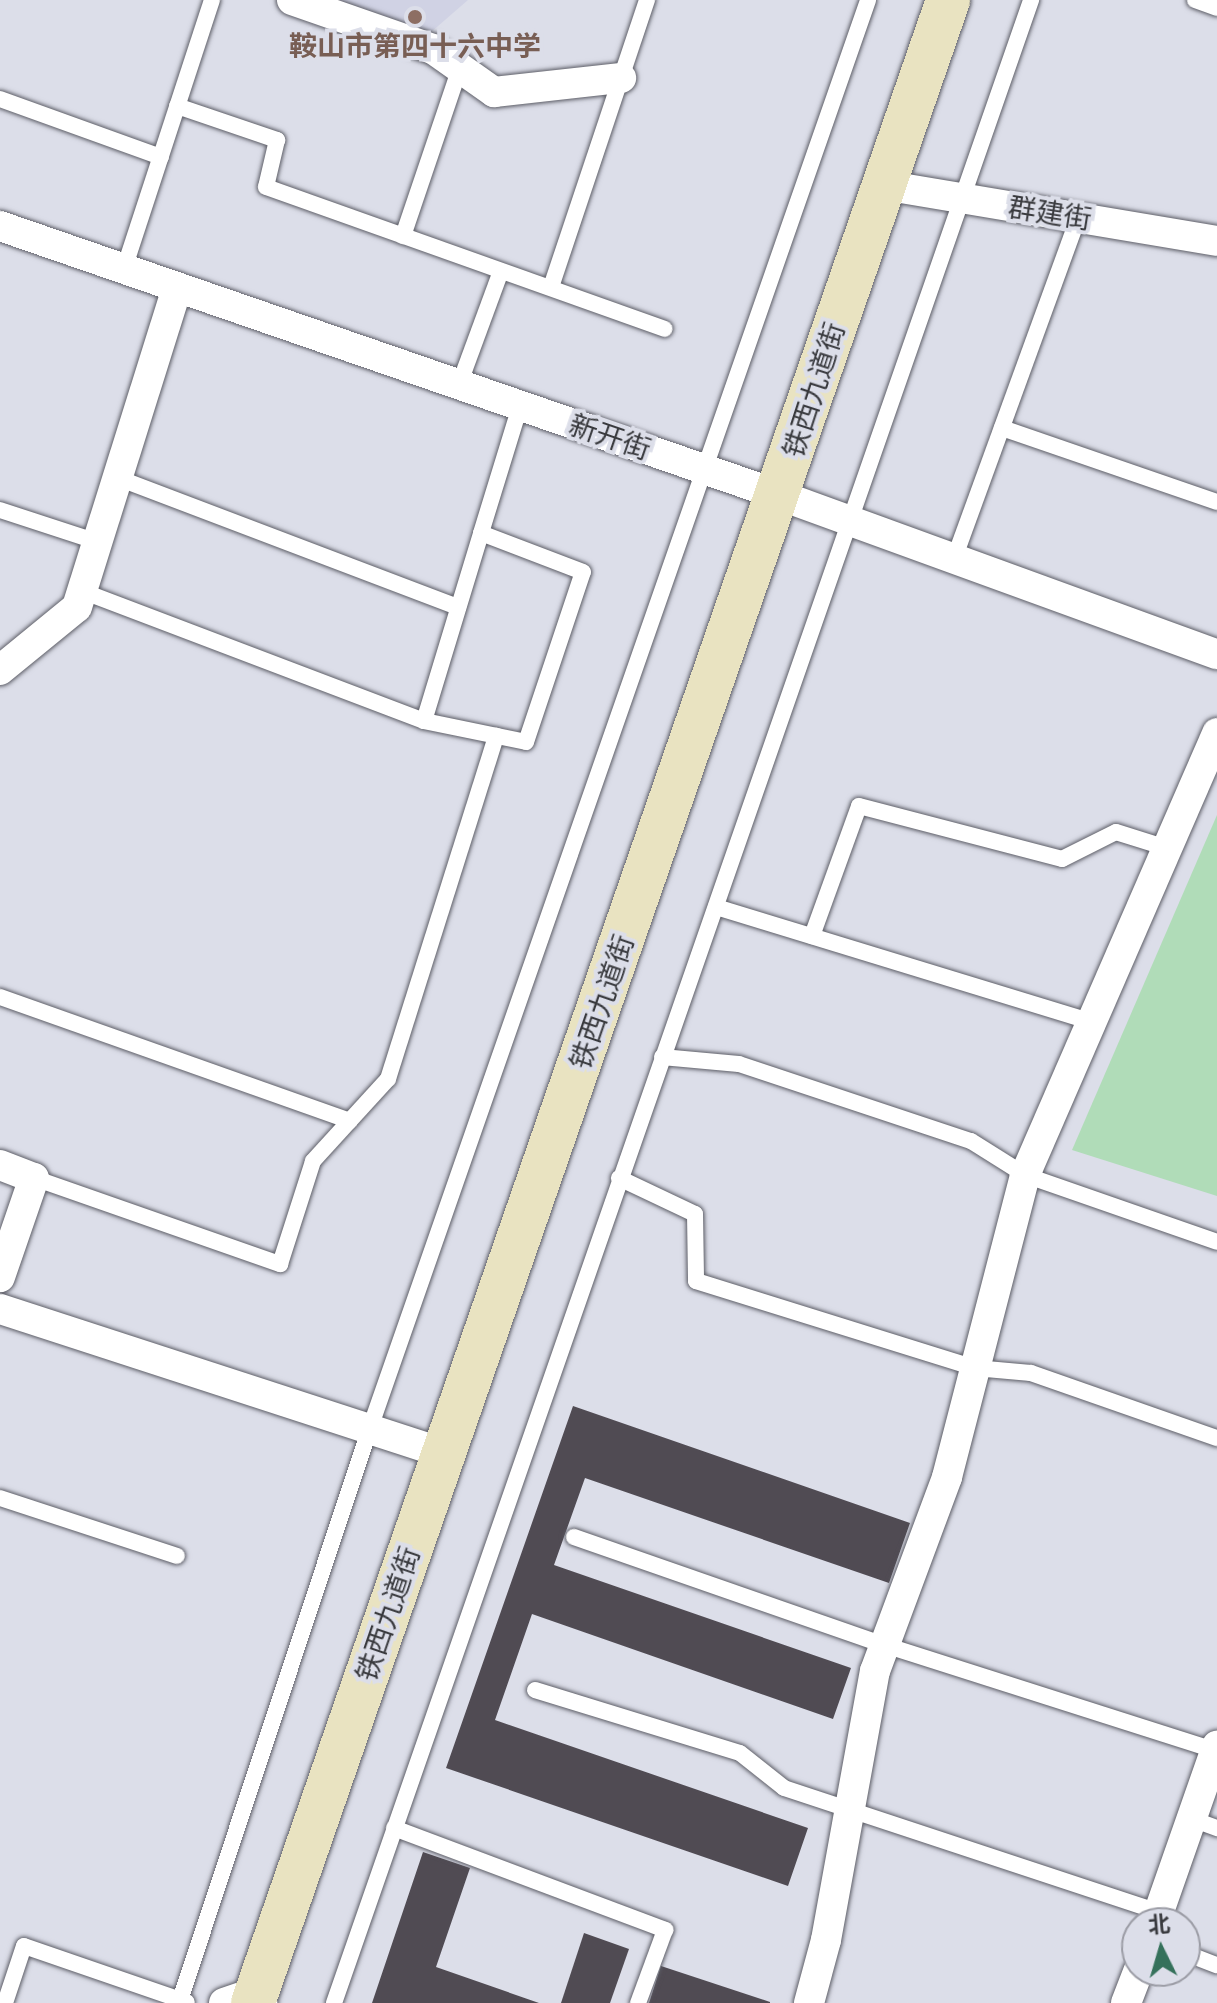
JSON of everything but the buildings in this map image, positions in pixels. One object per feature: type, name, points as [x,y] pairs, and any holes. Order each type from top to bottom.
[{"type":"main road","name":"铁西九道街","points":[[249,2000],[779,495],[948,0]]},
{"type":"street","points":[[292,0],[433,49],[494,92],[621,78]]},
{"type":"street","name":"群建街","points":[[883,185],[1217,241]]},
{"type":"street","name":"新开街","points":[[0,226],[708,470],[1217,654]]},
{"type":"street","points":[[0,670],[77,607],[177,288]]},
{"type":"street","points":[[809,2003],[826,1940],[875,1671],[947,1477],[1025,1175],[1217,733]]},
{"type":"street","points":[[0,1165],[34,1178],[0,1277]]},
{"type":"street","points":[[0,1309],[444,1453]]},
{"type":"street","points":[[1162,1907],[1204,1824],[1216,1748]]},
{"type":"lane","points":[[124,269],[212,0]]},
{"type":"lane","points":[[551,287],[647,0]]},
{"type":"lane","points":[[5,2003],[24,1946],[184,2002],[370,1428],[708,470],[868,0]]},
{"type":"lane","points":[[334,2003],[619,1178],[853,522],[1031,0]]},
{"type":"lane","points":[[1195,0],[1217,8]]},
{"type":"lane","points":[[403,236],[460,68]]},
{"type":"lane","points":[[0,99],[161,157]]},
{"type":"lane","points":[[177,106],[277,140],[266,187],[664,329]]},
{"type":"lane","points":[[954,559],[1078,218]]},
{"type":"lane","points":[[459,385],[501,271]]},
{"type":"lane","points":[[424,721],[520,406]]},
{"type":"lane","points":[[1002,428],[1217,502]]},
{"type":"lane","points":[[118,478],[458,607]]},
{"type":"lane","points":[[0,510],[98,542]]},
{"type":"lane","points":[[82,591],[424,721],[526,742],[583,572],[481,533]]},
{"type":"lane","points":[[34,1178],[280,1264],[313,1161],[388,1079],[496,736]]},
{"type":"lane","points":[[812,936],[859,806],[1062,859],[1116,832],[1167,848]]},
{"type":"lane","points":[[716,907],[1092,1022]]},
{"type":"lane","points":[[0,997],[350,1121]]},
{"type":"lane","points":[[662,1057],[739,1064],[971,1141],[1025,1175],[1217,1242]]},
{"type":"lane","points":[[619,1178],[695,1214],[696,1281],[975,1368],[1031,1373],[1217,1438]]},
{"type":"lane","points":[[0,1498],[177,1556]]},
{"type":"lane","points":[[574,1537],[885,1645],[1216,1748]]},
{"type":"lane","points":[[535,1690],[740,1753],[784,1788],[850,1807],[1129,1907]]},
{"type":"lane","points":[[394,1828],[665,1930],[638,2003]]},
{"type":"shaded area","name":"鞍山市第四十六中学","points":[[334,0],[468,0],[430,33]]},
{"type":"green space","points":[[1217,815],[1217,1196],[1072,1150]]},
{"type":"place","name":"鞍山市第四十六中学","points":[[415,17]]}]
